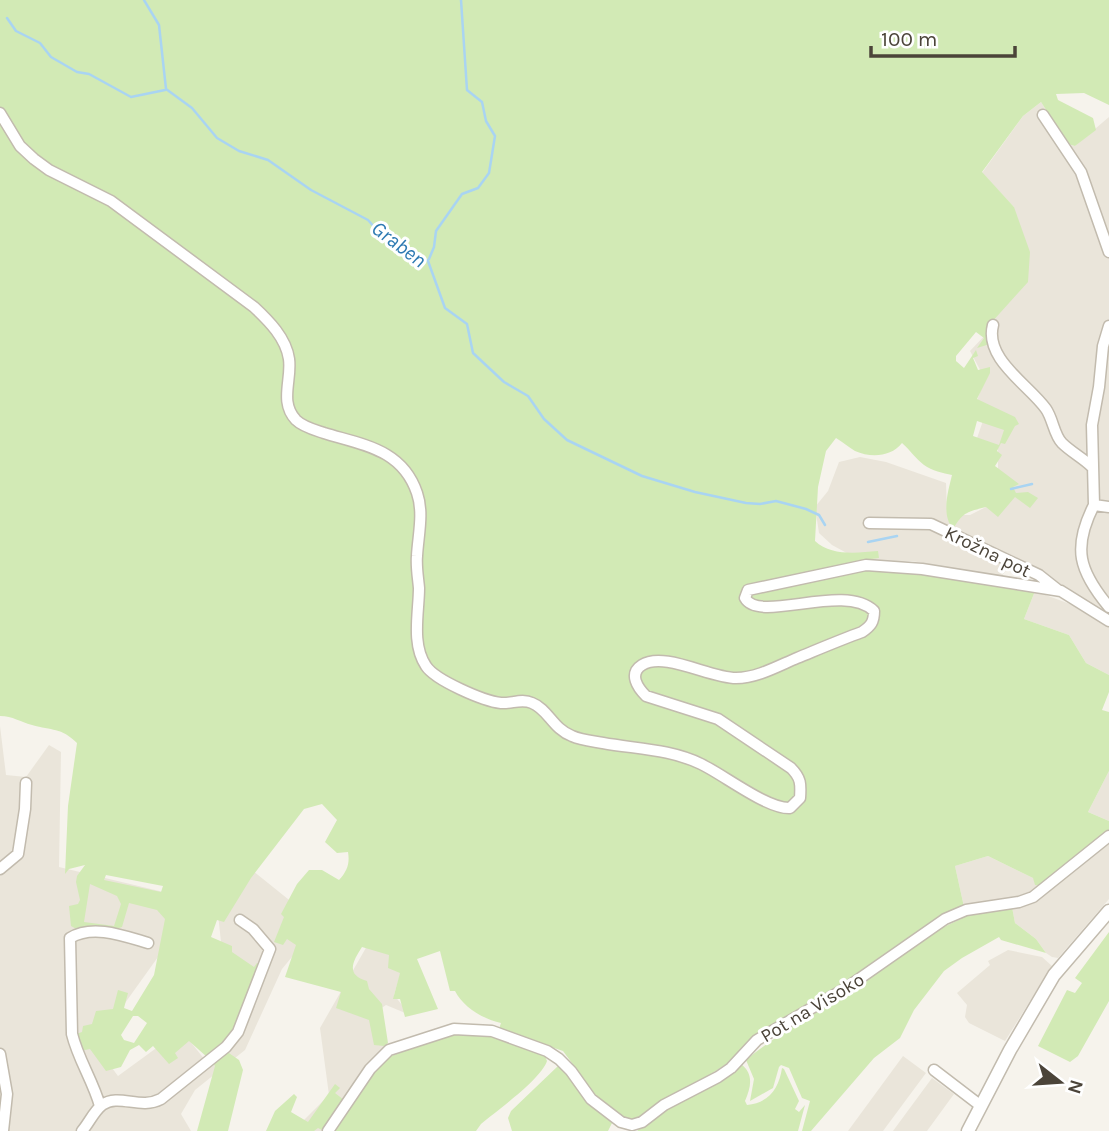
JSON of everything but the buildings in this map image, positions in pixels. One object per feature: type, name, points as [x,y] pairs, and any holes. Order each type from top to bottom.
[{"type":"street","name":"Krožna pot","points":[[0,113],[20,146],[34,159],[49,170],[111,201],[254,307],[272,325],[289,357],[290,374],[286,396],[289,410],[296,421],[309,429],[385,452],[411,477],[419,496],[416,559],[419,588],[418,641],[424,663],[435,675],[479,696],[499,703],[534,703],[562,732],[576,738],[668,752],[684,757],[734,782],[769,804],[790,808],[800,798],[801,787],[799,776],[791,768],[718,719],[646,696],[638,689],[634,680],[636,671],[642,665],[666,661],[737,678],[776,668],[862,632],[871,626],[874,611],[862,604],[813,601],[756,608],[747,603],[746,594],[754,587],[866,565],[972,576],[1061,591]]},
{"type":"street","points":[[1043,115],[1081,172],[1109,252]]},
{"type":"street","points":[[993,325],[991,335],[997,352],[1013,376],[1046,409],[1060,441],[1092,467]]},
{"type":"street","points":[[1109,326],[1103,345],[1092,425],[1094,505],[1086,521],[1080,544],[1082,562],[1097,593],[1109,607]]},
{"type":"street","points":[[1099,387],[1109,379]]},
{"type":"street","points":[[1094,505],[1109,507]]},
{"type":"street","name":"Krožna pot","points":[[869,523],[906,522],[938,527],[1039,575],[1109,621]]},
{"type":"street","points":[[0,869],[18,854],[26,783]]},
{"type":"street","name":"Pot na Visoko","points":[[328,1131],[370,1069],[389,1050],[454,1029],[492,1031],[547,1051],[571,1071],[591,1099],[629,1128],[642,1122],[664,1105],[718,1077],[731,1068],[757,1040],[846,988],[945,919],[966,910],[1019,902],[1033,897],[1109,836]]},
{"type":"street","points":[[968,1131],[1054,975],[1109,911]]},
{"type":"street","points":[[82,1131],[100,1106],[111,1100],[137,1105],[153,1103],[226,1047],[237,1032],[270,949],[253,929],[240,920]]},
{"type":"street","points":[[100,1106],[72,1034],[70,938],[76,934],[92,932],[118,934],[148,943]]},
{"type":"street","points":[[0,1054],[7,1094],[4,1131]]},
{"type":"street","points":[[934,1070],[981,1106]]},
{"type":"shaded area","points":[[1041,102],[1068,144],[1075,146],[1109,117],[1109,618],[1021,560],[1011,564],[1001,577],[912,561],[867,564],[832,545],[819,533],[815,507],[828,491],[839,462],[860,457],[886,462],[946,483],[947,515],[970,515],[988,506],[998,493],[998,448],[975,444],[987,409],[976,403],[985,379],[970,351],[988,332],[1014,207],[982,173],[1023,116]]},
{"type":"shaded area","points":[[1035,591],[1086,610],[1109,625],[1109,675],[1086,663],[1069,635],[1024,619]]},
{"type":"shaded area","points":[[0,726],[6,775],[26,777],[49,745],[61,752],[59,867],[176,895],[163,950],[95,1045],[118,1076],[181,1030],[205,1060],[231,1035],[218,914],[253,871],[319,924],[282,969],[245,1050],[195,1090],[181,1114],[191,1131],[0,1131]]},
{"type":"shaded area","points":[[1109,771],[1109,821],[1088,812]]},
{"type":"shaded area","points":[[1109,840],[1109,899],[1058,958],[1052,957],[1036,939],[1015,923],[1012,907]]},
{"type":"shaded area","points":[[988,856],[1033,878],[1043,886],[1029,895],[964,907],[955,866]]},
{"type":"shaded area","points":[[375,932],[407,951],[394,995],[410,1015],[386,1005],[377,1011],[389,1050],[328,1131],[293,1131],[329,1095],[320,1028]]},
{"type":"shaded area","points":[[1008,950],[1042,957],[1052,966],[1005,1041],[969,1023],[965,1017],[967,1005],[957,993],[990,965],[988,961]]},
{"type":"shaded area","points":[[903,1056],[926,1073],[883,1131],[848,1131]]},
{"type":"shaded area","points":[[932,1078],[954,1094],[927,1131],[893,1131]]},
{"type":"green space","points":[[0,0],[1109,0],[1109,105],[1084,93],[1056,94],[1058,100],[1093,118],[1096,130],[1075,146],[1068,144],[1041,102],[1023,116],[982,172],[1014,207],[1030,252],[1028,282],[991,323],[993,343],[977,348],[984,338],[976,332],[956,356],[956,361],[964,368],[976,350],[978,356],[973,358],[978,370],[990,367],[990,373],[977,399],[1015,417],[1019,424],[1015,426],[1005,444],[1001,443],[997,451],[1002,455],[995,466],[1019,484],[1013,487],[1016,493],[1028,492],[1038,498],[1030,508],[1015,497],[998,517],[986,507],[970,512],[960,519],[953,529],[946,510],[952,475],[927,467],[902,443],[887,454],[868,455],[855,451],[836,438],[826,451],[818,487],[815,541],[821,546],[844,552],[878,551],[879,558],[864,560],[875,565],[1035,591],[1024,619],[1069,635],[1086,663],[1109,675],[1109,692],[1102,710],[1109,712],[1109,771],[1088,812],[1109,821],[1109,832],[1043,886],[1035,885],[1033,878],[988,856],[955,866],[964,907],[929,924],[874,965],[760,1042],[645,1116],[631,1122],[603,1105],[563,1051],[499,1029],[501,1023],[474,1012],[455,991],[450,991],[440,951],[417,959],[438,1009],[405,1017],[400,999],[393,999],[400,973],[388,968],[389,955],[362,947],[359,952],[353,971],[367,981],[369,989],[382,1004],[388,1043],[384,1046],[374,1045],[369,1020],[336,1008],[341,992],[285,977],[296,945],[287,939],[283,945],[274,942],[284,917],[281,914],[297,884],[309,870],[322,870],[339,880],[348,864],[348,852],[337,853],[325,842],[337,820],[322,804],[304,809],[251,878],[224,922],[217,920],[211,937],[232,946],[232,952],[254,967],[257,963],[261,965],[233,1035],[207,1057],[189,1041],[175,1053],[178,1058],[169,1064],[153,1046],[146,1052],[139,1045],[130,1050],[121,1067],[106,1071],[90,1049],[80,1051],[76,1034],[82,1032],[83,1026],[92,1024],[96,1011],[113,1009],[118,990],[128,993],[124,1008],[132,1011],[154,975],[165,919],[157,910],[129,903],[122,927],[78,930],[71,926],[69,906],[78,904],[80,900],[76,882],[85,865],[69,869],[65,874],[68,806],[77,743],[61,732],[0,716]],"holes":[[[977,421],[1004,430],[999,445],[973,436]],[[106,875],[163,886],[161,892],[104,880]],[[90,884],[117,896],[121,904],[114,926],[84,922]],[[133,1016],[138,1016],[147,1023],[134,1043],[124,1040],[121,1035]]]},
{"type":"green space","points":[[1012,907],[1015,923],[1036,939],[1046,953],[1001,940],[999,937],[944,971],[914,1010],[900,1038],[874,1058],[811,1131],[802,1131],[810,1101],[802,1098],[789,1068],[781,1065],[773,1088],[750,1101],[754,1079],[746,1060],[759,1050],[920,941],[961,919],[961,914]]},
{"type":"green space","points":[[1109,932],[1109,1001],[1078,1056],[1070,1062],[1038,1046],[1067,990],[1075,993],[1082,983],[1075,978]]},
{"type":"green space","points":[[449,1033],[494,1034],[544,1054],[547,1061],[528,1085],[476,1131],[332,1131],[368,1078],[389,1057]]},
{"type":"green space","points":[[226,1051],[239,1060],[243,1070],[228,1131],[197,1131],[215,1066],[212,1061]]},
{"type":"green space","points":[[741,1064],[750,1076],[745,1101],[747,1105],[767,1098],[778,1082],[782,1068],[784,1069],[799,1101],[795,1109],[799,1112],[805,1105],[798,1131],[637,1131],[665,1107]]},
{"type":"green space","points":[[558,1066],[564,1068],[613,1121],[608,1131],[512,1131],[508,1118],[511,1111]]},
{"type":"green space","points":[[335,1084],[340,1088],[335,1093],[344,1100],[324,1131],[318,1128],[314,1131],[266,1131],[275,1111],[294,1094],[297,1097],[291,1112],[308,1122]]},
{"type":"waterway","name":"Graben","points":[[144,0],[159,25],[166,89],[192,108],[217,138],[239,151],[268,160],[311,190],[368,220],[383,237],[428,261],[445,308],[467,324],[473,353],[504,382],[528,396],[544,419],[567,440],[642,476],[695,492],[746,503],[776,501],[806,509],[819,515],[825,525]]},
{"type":"waterway","points":[[429,259],[436,231],[462,194],[478,188],[489,173],[495,136],[486,121],[482,102],[467,90],[461,0]]},
{"type":"waterway","points":[[7,18],[16,31],[40,43],[51,57],[131,97],[165,90]]},
{"type":"waterway","name":"Graben","points":[[1011,489],[1032,484]]},
{"type":"waterway","name":"Graben","points":[[868,542],[897,536]]}]
